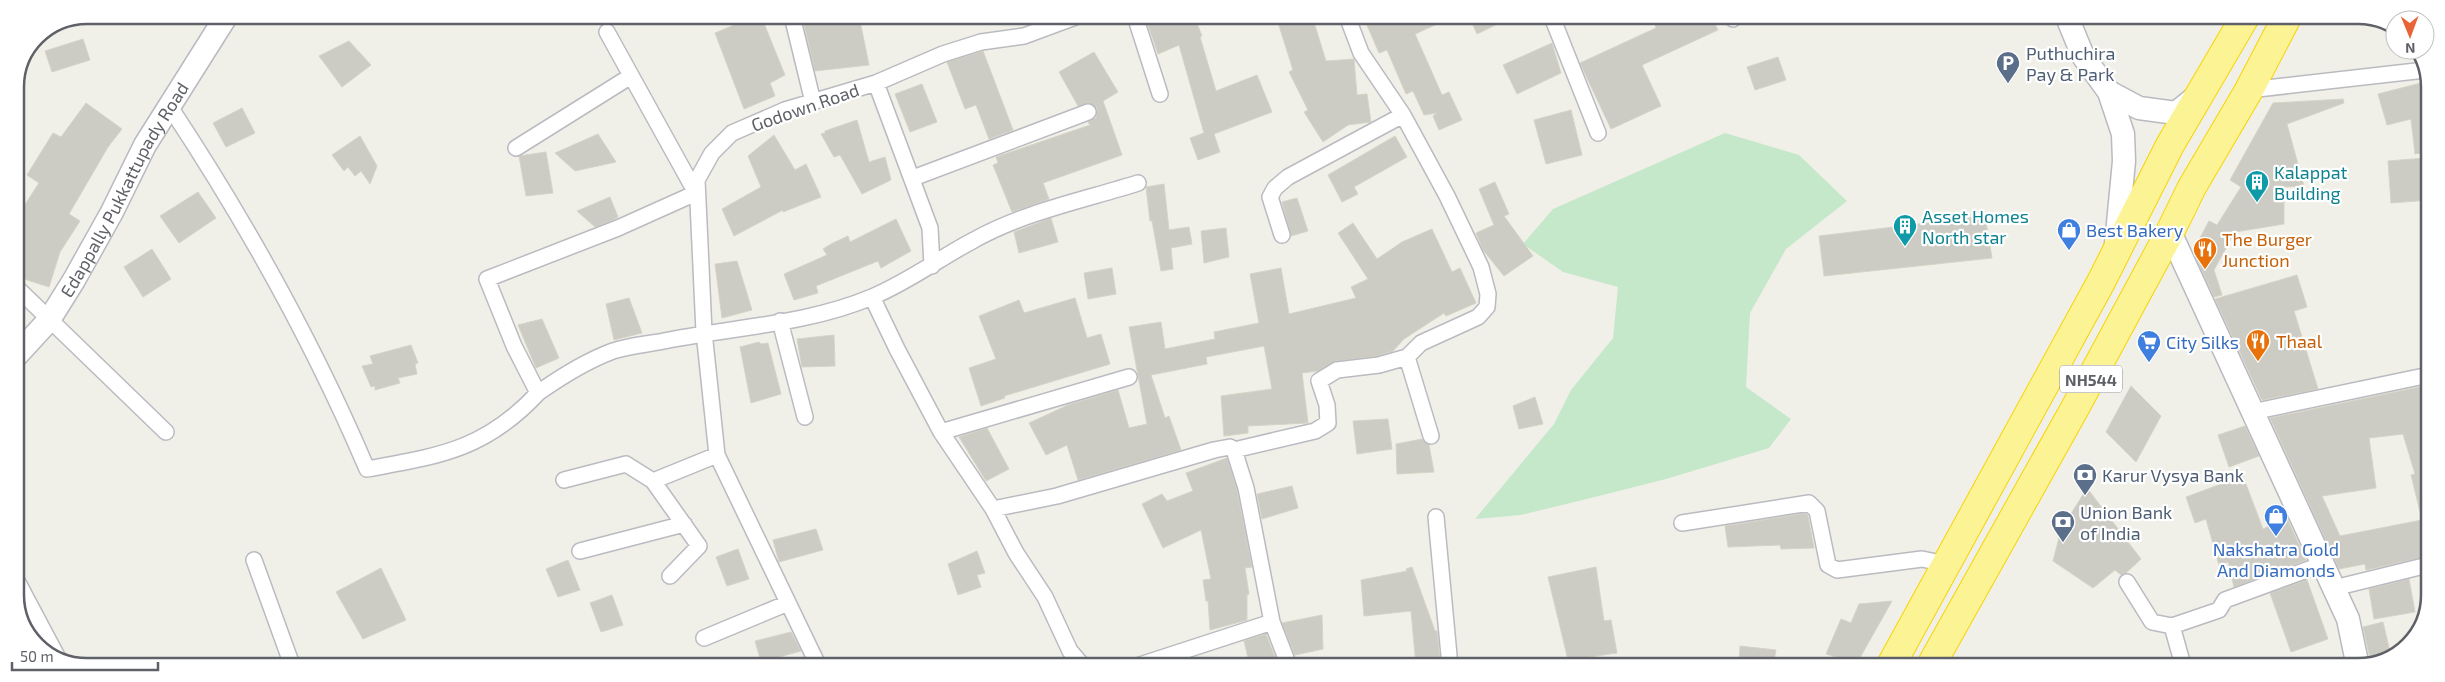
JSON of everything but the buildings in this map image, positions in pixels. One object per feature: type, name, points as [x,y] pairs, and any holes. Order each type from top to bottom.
[{"type":"highway","name":"NH544","points":[[1894,658],[2101,282],[2138,207],[2199,94],[2241,24]]},
{"type":"highway","name":"NH544","points":[[1934,658],[2170,232],[2220,136],[2249,90],[2283,24]]},
{"type":"main road","name":"Edappally Pukkattupady Road","points":[[24,347],[49,320],[107,221],[146,145],[221,24]]},
{"type":"main road","points":[[2071,24],[2083,56],[2109,92],[2124,134],[2124,162],[2116,247],[2101,282]]},
{"type":"main road","points":[[2109,92],[2139,108],[2176,113],[2199,94]]},
{"type":"main road","points":[[2170,232],[2348,619],[2356,658]]},
{"type":"street","points":[[794,24],[812,102]]},
{"type":"street","name":"Godown Road","points":[[815,658],[717,455],[704,332],[696,193],[697,180],[712,153],[732,133],[785,110],[876,83],[943,54],[981,42],[1024,36],[1056,24]]},
{"type":"street","points":[[1138,24],[1160,94]]},
{"type":"street","points":[[993,509],[1057,496],[1214,450],[1230,447],[1234,450],[1315,431],[1328,423],[1327,405],[1319,381],[1323,377],[1337,370],[1379,365],[1407,357],[1425,340],[1478,317],[1488,307],[1488,294],[1477,258],[1447,196],[1403,115],[1361,53],[1350,24]]},
{"type":"street","points":[[1555,24],[1598,133]]},
{"type":"street","points":[[538,393],[514,346],[488,279],[618,228],[696,193],[606,32]]},
{"type":"street","points":[[2249,90],[2419,71]]},
{"type":"street","points":[[516,148],[631,76]]},
{"type":"street","points":[[876,83],[913,178],[930,228],[932,266]]},
{"type":"street","points":[[170,107],[222,190],[300,327],[327,378],[367,469],[436,456],[456,450],[495,431],[518,415],[538,393],[581,365],[616,350],[704,332],[780,321],[832,310],[872,297],[932,266],[975,239],[1026,218],[1138,183]]},
{"type":"street","points":[[913,178],[1088,112]]},
{"type":"street","points":[[1282,235],[1270,197],[1275,188],[1288,177],[1403,115]]},
{"type":"street","points":[[24,295],[166,432]]},
{"type":"street","points":[[872,297],[941,432],[993,509],[1016,553],[1044,597],[1070,651],[1076,658]]},
{"type":"street","points":[[780,321],[805,417]]},
{"type":"street","points":[[1407,357],[1431,436]]},
{"type":"street","points":[[941,432],[1129,377]]},
{"type":"street","points":[[2252,412],[2421,377]]},
{"type":"street","points":[[1234,450],[1246,488],[1272,622],[1286,658]]},
{"type":"street","points":[[654,481],[717,455]]},
{"type":"street","points":[[564,480],[626,464],[654,481],[700,546],[670,576]]},
{"type":"street","points":[[1682,523],[1809,503],[1817,511],[1828,565],[1837,570],[1922,560],[1946,564]]},
{"type":"street","points":[[1436,516],[1449,658]]},
{"type":"street","points":[[580,551],[684,524]]},
{"type":"street","points":[[254,560],[289,658]]},
{"type":"street","points":[[2127,582],[2152,622],[2172,626],[2219,610],[2224,600],[2323,564]]},
{"type":"street","points":[[2334,588],[2421,567]]},
{"type":"street","points":[[24,594],[53,649]]},
{"type":"street","points":[[704,638],[788,603]]},
{"type":"street","points":[[1161,658],[1272,622]]},
{"type":"street","points":[[2172,626],[2181,658]]},
{"type":"green space","points":[[1725,133],[1799,155],[1847,201],[1786,249],[1750,313],[1746,387],[1791,419],[1769,448],[1666,479],[1521,515],[1475,519],[1554,424],[1571,390],[1613,338],[1618,287],[1563,272],[1523,244],[1553,209]]},
{"type":"place","name":"Puthuchira Pay & Park","points":[[2008,84]]},
{"type":"place","name":"Kalappat Building","points":[[2257,203]]},
{"type":"place","name":"Asset Homes North star","points":[[1905,247]]},
{"type":"place","name":"Best Bakery","points":[[2069,251]]},
{"type":"place","name":"The Burger Junction","points":[[2205,270]]},
{"type":"place","name":"Thaal","points":[[2258,362]]},
{"type":"place","name":"City Silks","points":[[2149,363]]},
{"type":"place","name":"Karur Vysya Bank","points":[[2085,496]]},
{"type":"place","name":"Nakshatra Gold And Diamonds","points":[[2276,537]]},
{"type":"place","name":"Union Bank of India","points":[[2063,543]]}]
